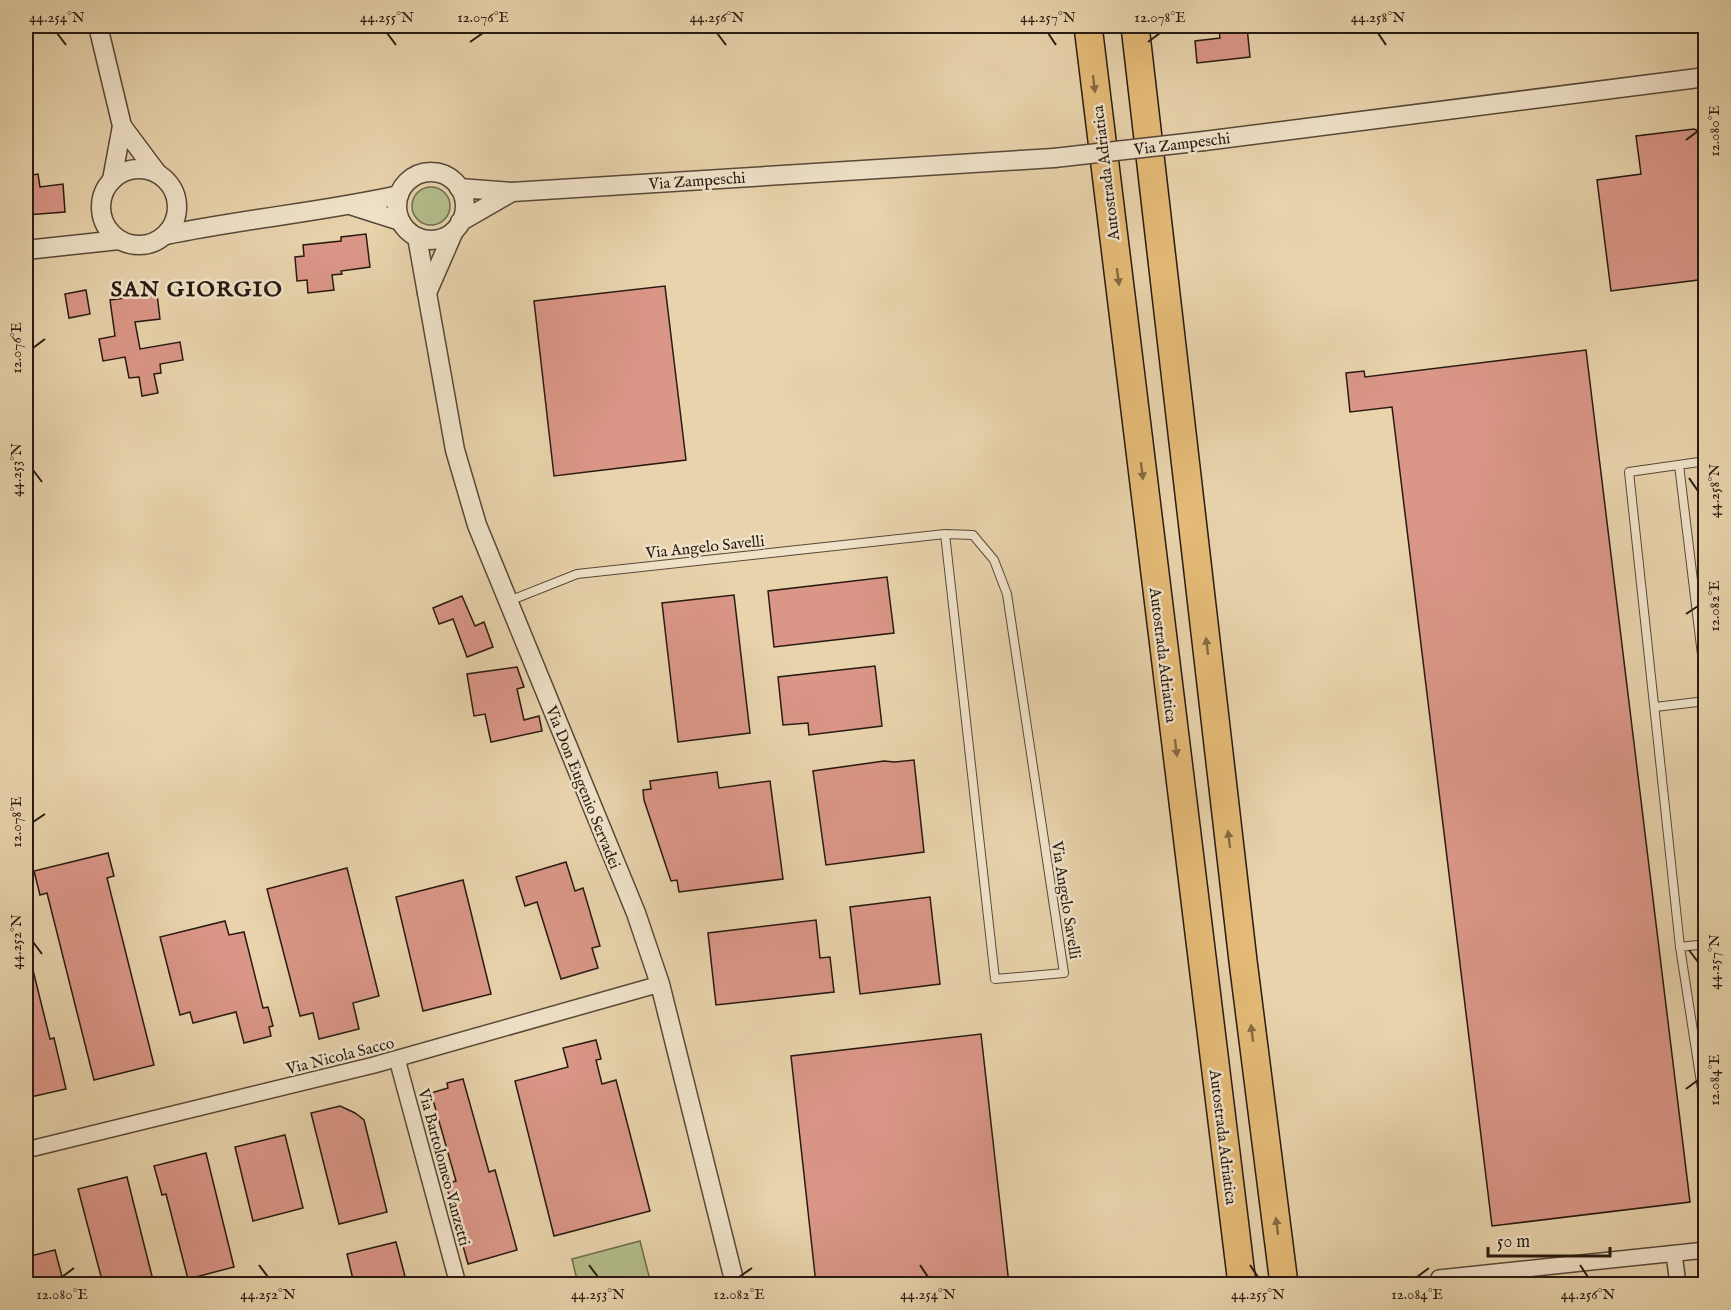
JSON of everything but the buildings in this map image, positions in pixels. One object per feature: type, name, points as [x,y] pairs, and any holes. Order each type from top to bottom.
[{"type":"highway","name":"Autostrada Adriatica","points":[[1088,26],[1242,1284]]},
{"type":"highway","points":[[1135,26],[1243,961],[1284,1284]]},
{"type":"street","points":[[98,26],[122,126],[157,172],[175,191],[178,204],[173,226],[156,242],[144,246],[131,245],[119,240],[106,227],[102,219],[100,209],[105,188],[122,172],[133,169],[157,172]]},
{"type":"street","name":"Via Zampeschi","points":[[459,188],[512,192],[1054,158],[1706,77]]},
{"type":"street","points":[[112,180],[122,126]]},
{"type":"street","points":[[427,293],[457,227],[464,205],[459,188],[452,180],[432,172],[411,178],[399,195],[397,204],[400,221],[410,233],[417,237],[436,240],[457,227]]},
{"type":"street","name":"Via Zampeschi","points":[[457,227],[512,192]]},
{"type":"street","points":[[166,235],[206,226],[351,205],[399,195]]},
{"type":"street","points":[[178,204],[206,226]]},
{"type":"street","points":[[351,205],[400,221]]},
{"type":"street","points":[[86,244],[102,219]]},
{"type":"street","name":"Via Don Eugenio Servadei","points":[[417,237],[455,450],[477,525],[636,913],[660,984],[735,1284]]},
{"type":"street","points":[[26,250],[119,240]]},
{"type":"street","name":"Via Nicola Sacco","points":[[26,1150],[397,1059],[660,984]]},
{"type":"street","name":"Via Bartolomeo Vanzetti","points":[[397,1059],[458,1284]]},
{"type":"street","points":[[1439,1278],[1706,1250]]},
{"type":"street","points":[[1674,1254],[1678,1284]]},
{"type":"lane","points":[[1706,461],[1629,472],[1680,947],[1706,1115]]},
{"type":"lane","points":[[1678,465],[1706,688]]},
{"type":"lane","name":"Via Angelo Savelli","points":[[509,602],[577,574],[945,534],[973,535],[994,560],[1007,594],[1065,973],[995,979],[945,534]]},
{"type":"lane","points":[[1654,707],[1706,701]]},
{"type":"lane","points":[[1680,947],[1706,944]]},
{"type":"green space","points":[[431,187],[445,192],[450,206],[445,220],[431,225],[417,220],[412,206],[417,192]]},
{"type":"green space","points":[[640,1241],[651,1284],[578,1284],[572,1259]]},
{"type":"district","name":"SAN GIORGIO","points":[[197,288]]}]
